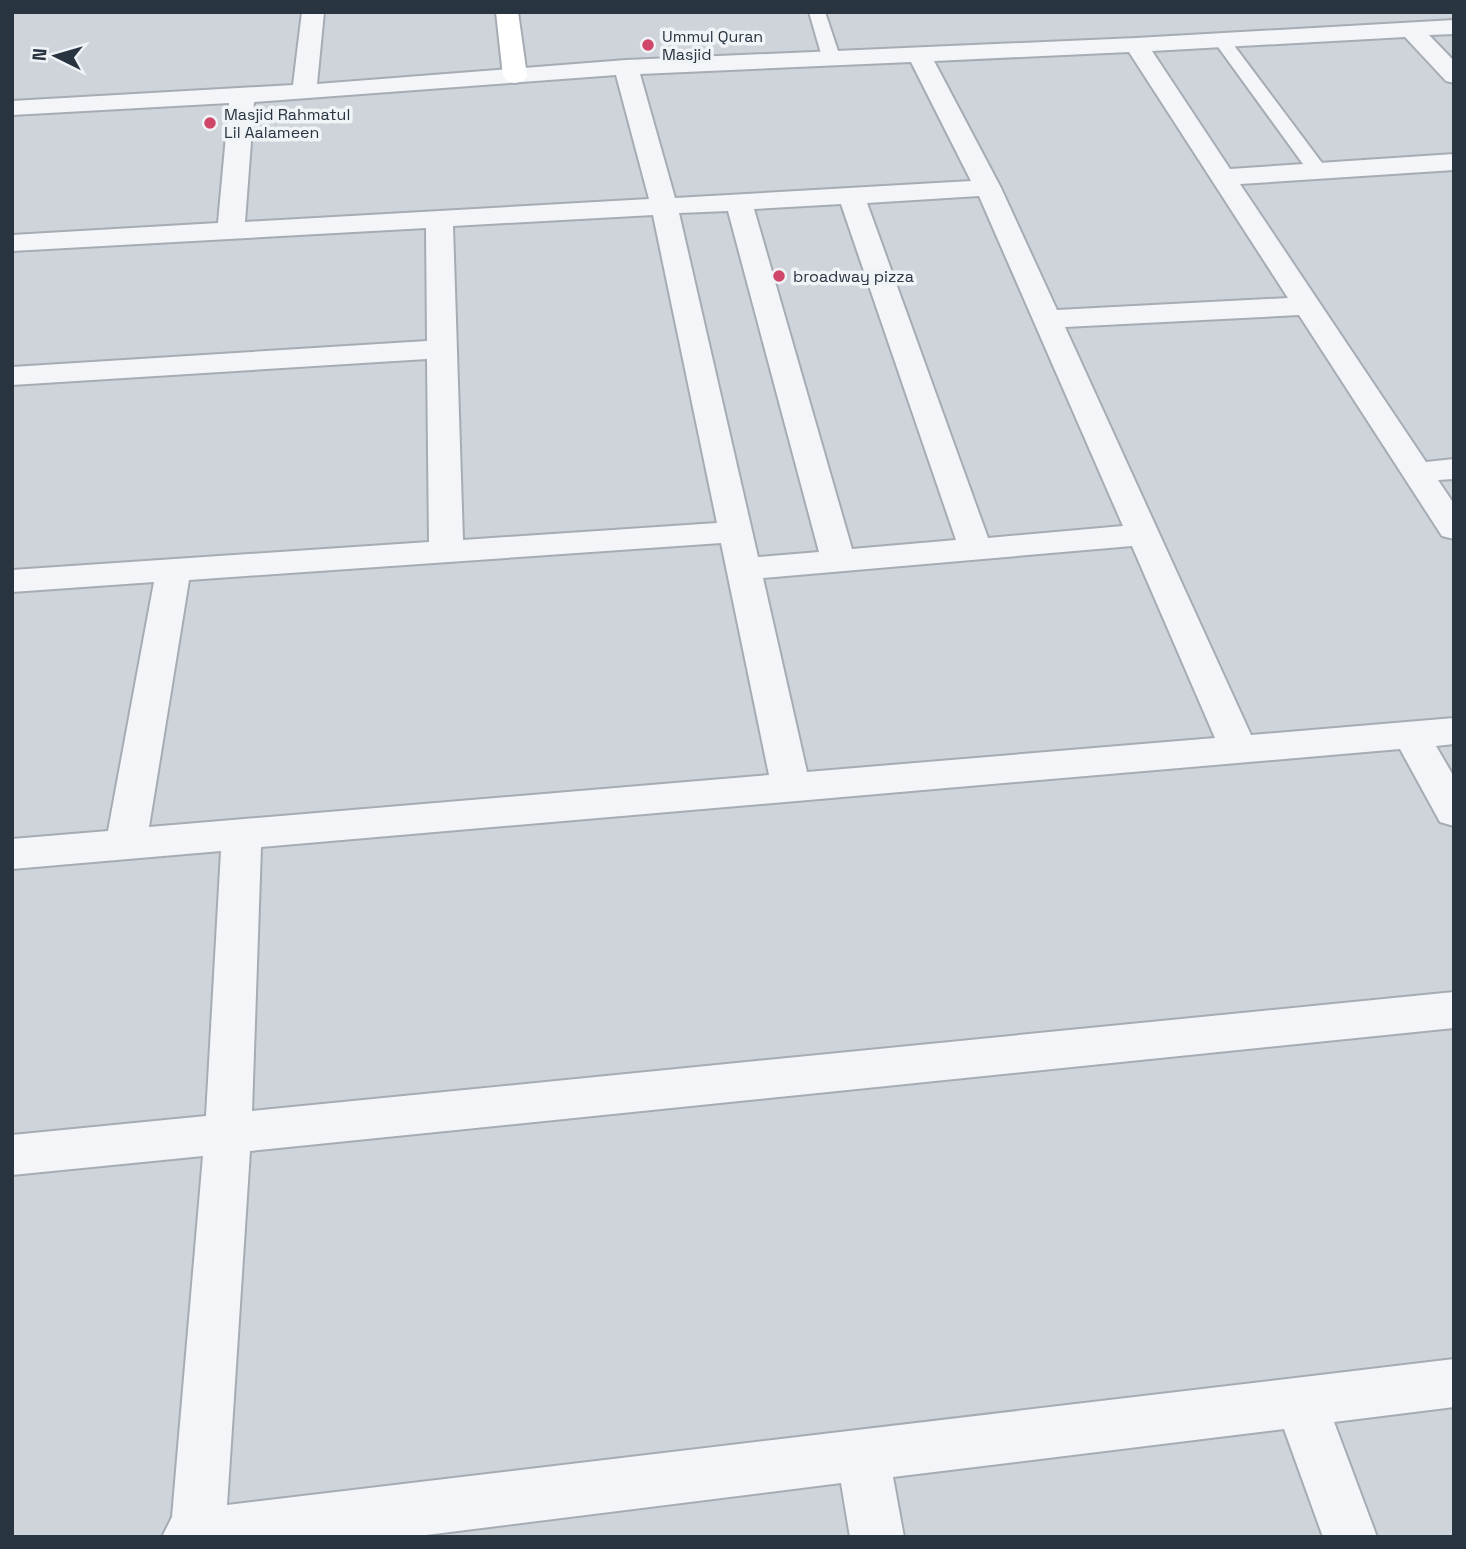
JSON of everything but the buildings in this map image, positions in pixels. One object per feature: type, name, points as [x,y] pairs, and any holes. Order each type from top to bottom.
[{"type":"street","points":[[304,92],[313,12]]},
{"type":"street","points":[[507,12],[514,76]]},
{"type":"street","points":[[12,108],[304,92],[626,67],[1136,45],[1454,27]]},
{"type":"street","points":[[1411,29],[1454,76]]},
{"type":"street","points":[[1136,45],[1454,529]]},
{"type":"street","points":[[918,53],[988,188],[1238,749]]},
{"type":"street","points":[[626,67],[664,206],[791,787]]},
{"type":"street","points":[[231,231],[242,95]]},
{"type":"street","points":[[1222,177],[1450,167]]},
{"type":"street","points":[[12,243],[988,188]]},
{"type":"street","points":[[851,196],[976,550]]},
{"type":"street","points":[[738,202],[838,561]]},
{"type":"street","points":[[439,219],[446,552]]},
{"type":"street","points":[[1047,319],[1308,306]]},
{"type":"street","points":[[12,376],[442,349]]},
{"type":"street","points":[[1416,472],[1454,469]]},
{"type":"street","points":[[12,581],[735,532]]},
{"type":"street","points":[[744,569],[1143,535]]},
{"type":"street","points":[[126,844],[173,570]]},
{"type":"street","points":[[12,854],[1454,731]]},
{"type":"street","points":[[1411,734],[1454,812]]},
{"type":"street","points":[[243,834],[228,1133],[193,1536],[389,1524],[862,1454],[1454,1383]]},
{"type":"street","points":[[12,1155],[1454,1010]]},
{"type":"street","points":[[1300,1402],[1350,1537]]},
{"type":"street","points":[[862,1454],[877,1537]]},
{"type":"lane","points":[[817,12],[831,57]]},
{"type":"lane","points":[[1221,40],[1318,171]]},
{"type":"shaded area","points":[[12,12],[1454,12],[1454,1537],[12,1537]]},
{"type":"place","name":"Ummul Quran Masjid","points":[[648,45]]},
{"type":"place","name":"Masjid Rahmatul Lil Aalameen","points":[[210,123]]},
{"type":"place","name":"broadway pizza","points":[[779,276]]}]
